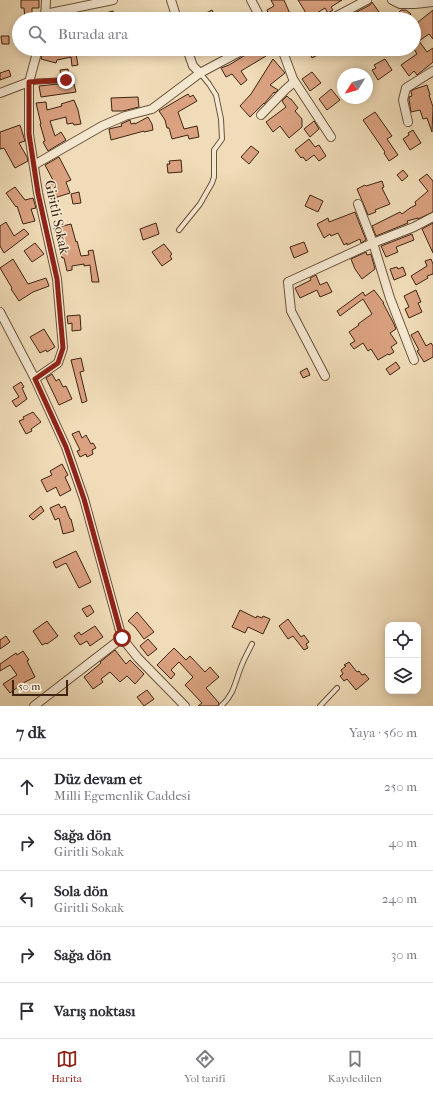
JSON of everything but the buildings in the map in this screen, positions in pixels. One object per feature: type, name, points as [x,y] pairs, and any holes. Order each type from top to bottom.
[{"type":"street","points":[[45,12],[46,0]]},
{"type":"street","points":[[65,12],[113,0]]},
{"type":"street","points":[[171,0],[175,12]]},
{"type":"street","points":[[251,0],[257,12]]},
{"type":"street","points":[[344,12],[367,0]]},
{"type":"street","points":[[392,0],[400,4],[414,4],[433,1]]},
{"type":"street","name":"Giritli Sokak","points":[[35,379],[58,363],[63,348],[57,279],[38,193],[29,134],[29,82],[36,56]]},
{"type":"street","points":[[189,56],[193,66],[200,73]]},
{"type":"street","points":[[34,165],[102,126],[125,116],[152,109],[200,73],[232,56]]},
{"type":"street","points":[[284,56],[294,82],[331,137]]},
{"type":"street","points":[[408,122],[403,100],[406,88],[433,71]]},
{"type":"street","points":[[0,93],[29,82]]},
{"type":"street","points":[[261,115],[294,82]]},
{"type":"street","points":[[358,204],[373,244],[390,298],[414,360]]},
{"type":"street","points":[[325,376],[291,311],[288,282],[414,227],[433,217]]},
{"type":"street","points":[[0,312],[35,379],[66,447],[84,499],[122,638],[138,658],[184,706]]},
{"type":"street","points":[[34,706],[122,638]]},
{"type":"lane","points":[[179,230],[200,204],[212,183],[214,177],[214,150],[222,139],[221,119],[216,95],[200,73]]},
{"type":"lane","points":[[29,82],[66,80]]},
{"type":"lane","points":[[221,706],[230,697],[240,668],[252,644]]},
{"type":"lane","points":[[320,706],[337,688]]},
{"type":"route","points":[[66,80],[29,82],[29,134],[38,193],[57,279],[63,348],[58,363],[35,379],[66,447],[84,499],[122,638]]}]
